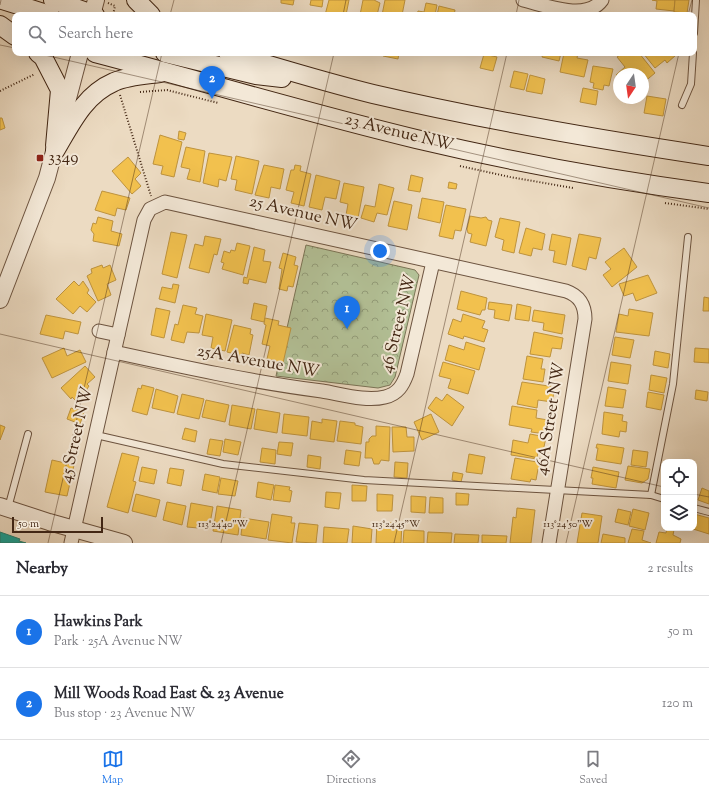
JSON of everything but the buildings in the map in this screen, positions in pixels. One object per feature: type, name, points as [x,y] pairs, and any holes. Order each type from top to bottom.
[{"type":"main road","points":[[2,0],[40,12]]},
{"type":"main road","points":[[53,0],[93,12]]},
{"type":"main road","points":[[136,0],[149,12]]},
{"type":"main road","points":[[0,18],[12,23]]},
{"type":"main road","points":[[0,25],[12,34]]},
{"type":"main road","points":[[42,56],[60,90],[55,151]]},
{"type":"main road","name":"23 Avenue NW","points":[[105,56],[416,139],[626,182],[709,193]]},
{"type":"main road","points":[[178,56],[256,74],[345,86]]},
{"type":"main road","name":"23 Avenue NW","points":[[239,56],[345,86],[500,122],[592,139],[709,156]]},
{"type":"main road","points":[[55,151],[78,111],[95,93],[115,81],[160,73],[176,75]]},
{"type":"street","points":[[523,0],[578,12],[585,12],[599,3]]},
{"type":"street","points":[[0,300],[26,238],[55,151],[79,56]]},
{"type":"street","name":"25 Avenue NW","points":[[155,206],[165,202],[172,202],[572,293],[581,301]]},
{"type":"street","name":"45 Street NW","points":[[72,536],[144,220],[146,214],[155,206]]},
{"type":"street","name":"46 Street NW","points":[[396,392],[402,387],[407,374],[433,262]]},
{"type":"street","name":"46A Street NW","points":[[549,543],[585,319],[585,312],[581,301]]},
{"type":"street","points":[[99,331],[118,335]]},
{"type":"street","name":"25A Avenue NW","points":[[114,352],[267,384],[378,398],[396,392]]},
{"type":"street","points":[[4,507],[72,536],[124,543]]},
{"type":"lane","points":[[695,12],[696,0]]},
{"type":"lane","points":[[682,105],[691,84],[693,56]]},
{"type":"lane","points":[[651,495],[673,384],[688,237]]},
{"type":"lane","points":[[4,507],[28,434]]},
{"type":"lane","points":[[96,435],[223,464],[364,480],[651,495],[661,498]]},
{"type":"lane","points":[[697,509],[709,512]]},
{"type":"path","points":[[114,12],[115,6]]},
{"type":"path","points":[[0,91],[36,72]]},
{"type":"path","points":[[120,94],[155,206]]},
{"type":"green space","points":[[306,245],[415,270],[419,275],[395,377],[390,385],[378,388],[276,376]]},
{"type":"place","name":"Mill Woods Road East & 23 Avenue","points":[[212,99]]},
{"type":"place","name":"3349","points":[[40,158]]},
{"type":"place","name":"Hawkins Park","points":[[347,329]]}]
